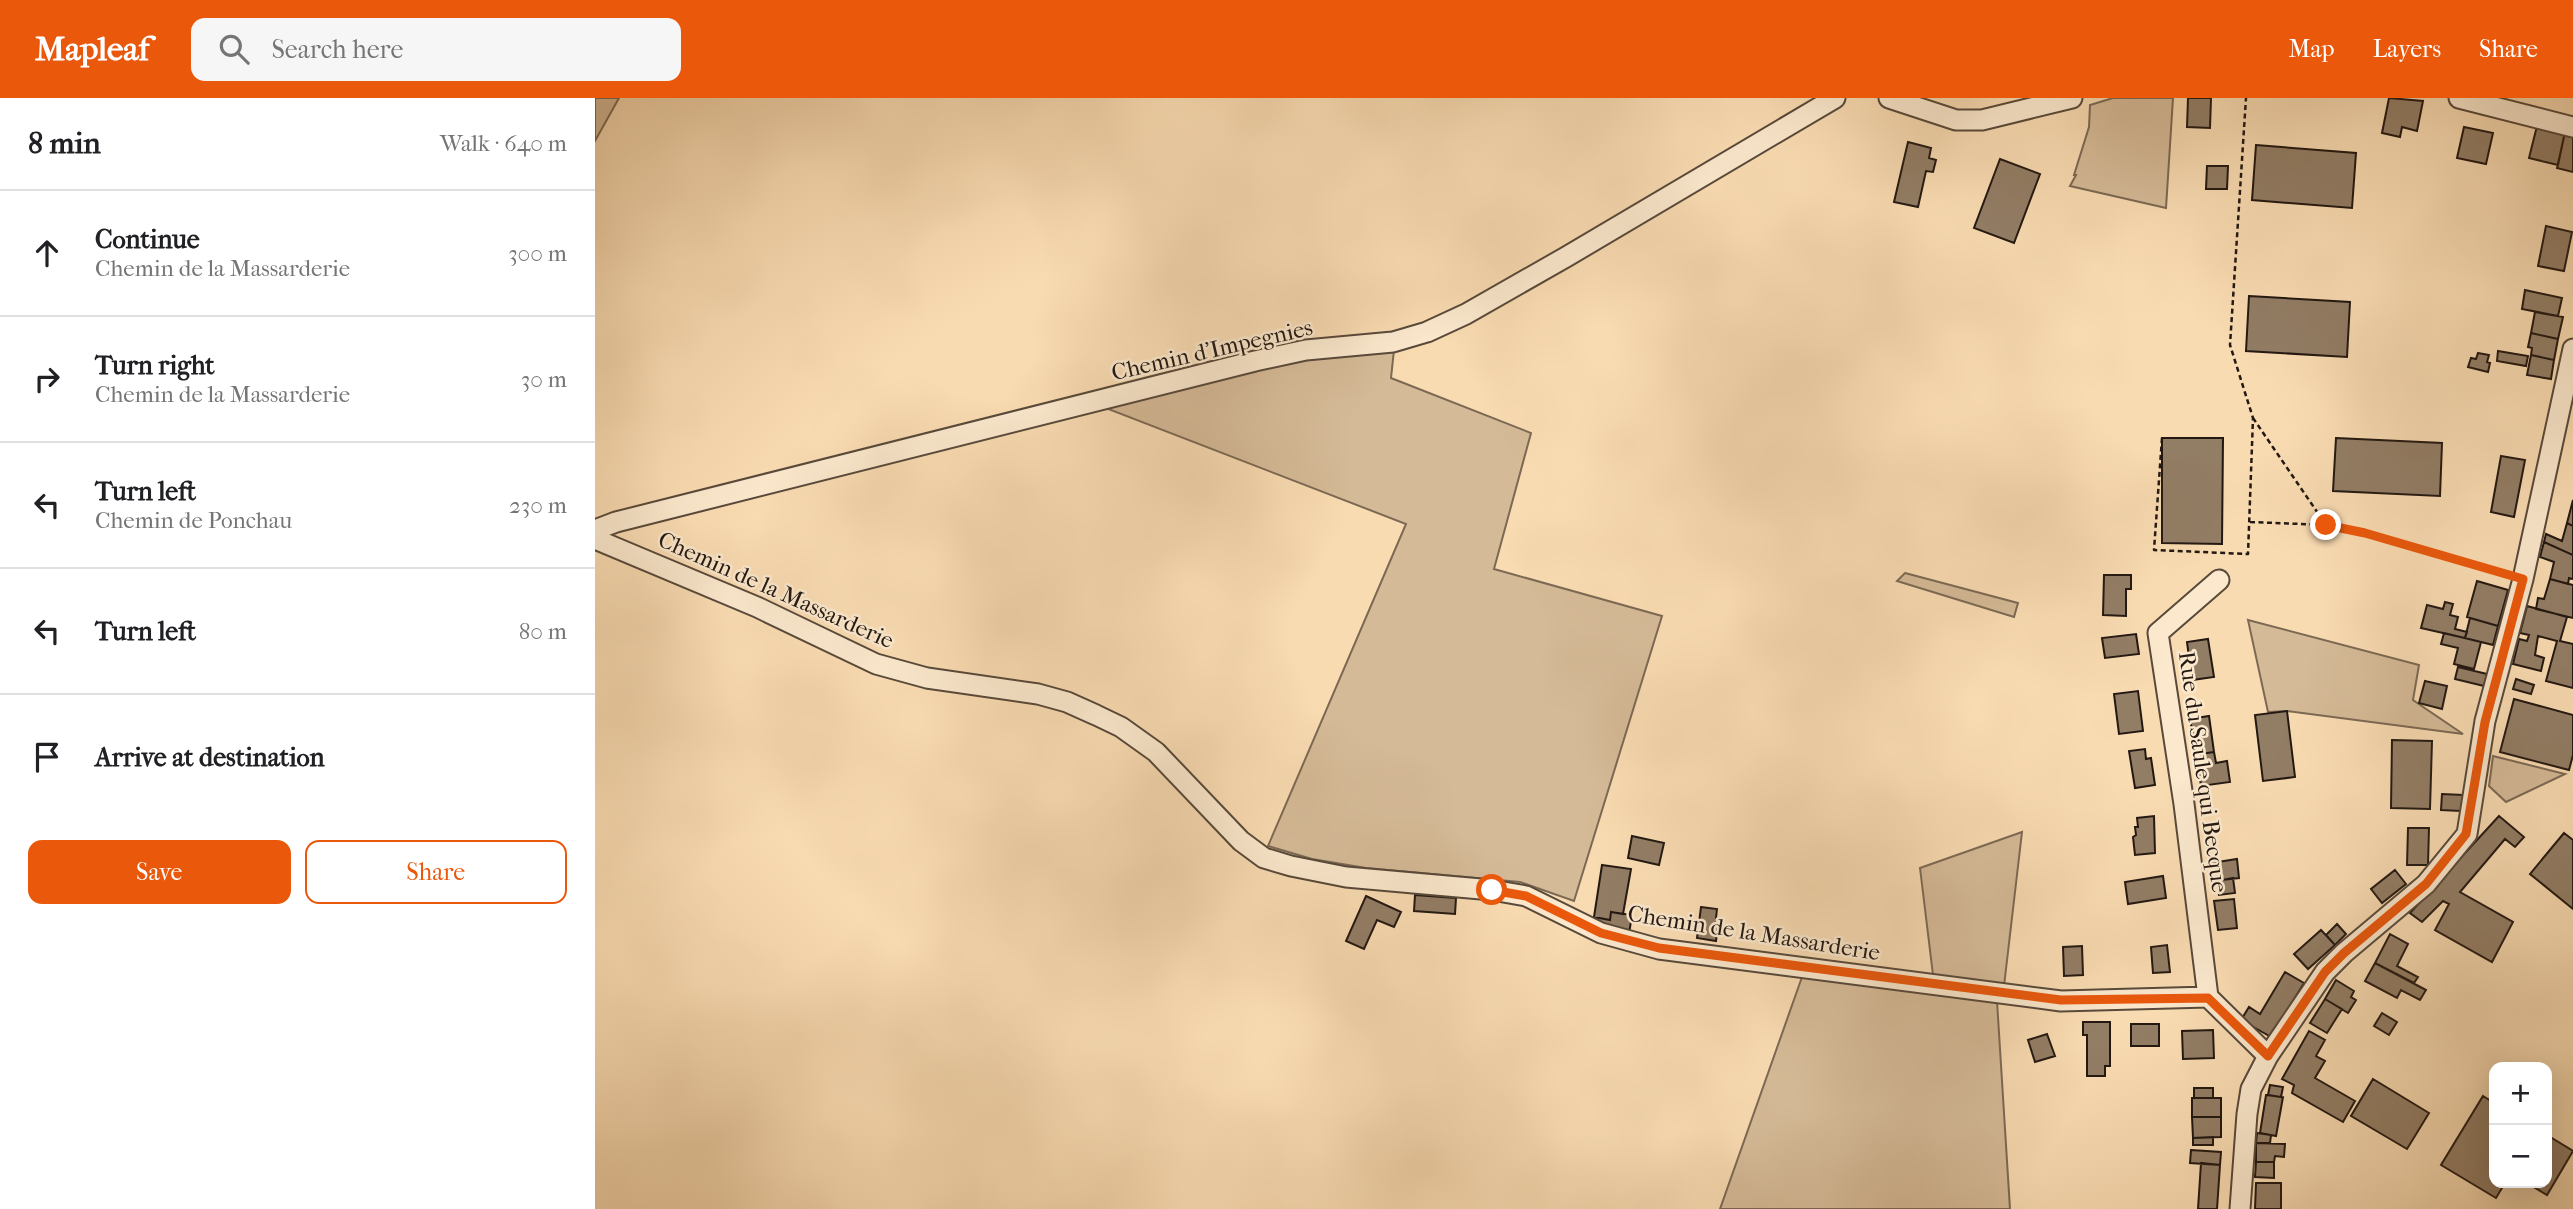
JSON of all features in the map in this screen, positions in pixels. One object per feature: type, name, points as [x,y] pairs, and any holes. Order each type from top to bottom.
[{"type":"street","name":"Chemin d'Impegnies","points":[[595,530],[616,522],[1255,361],[1306,350],[1394,342],[1427,332],[1466,314],[1555,264],[1835,98]]},
{"type":"street","points":[[1889,98],[1956,120],[1982,120],[2073,98]]},
{"type":"street","points":[[2459,98],[2573,127]]},
{"type":"street","points":[[2240,1209],[2251,1089],[2268,1056],[2325,972],[2426,884],[2466,834],[2485,722],[2523,579],[2573,349]]},
{"type":"street","name":"Chemin de la Massarderie","points":[[595,539],[757,607],[876,664],[927,678],[1038,694],[1067,702],[1096,715],[1121,727],[1156,752],[1241,841],[1264,858],[1291,866],[1346,877],[1492,890],[1526,896],[1601,933],[1659,948],[2061,1000],[2208,998]]},
{"type":"street","name":"Rue du Saule qui Becque","points":[[2208,998],[2184,804],[2158,633],[2219,580]]},
{"type":"street","points":[[2208,998],[2268,1056]]},
{"type":"path","points":[[2246,98],[2230,345],[2253,418],[2326,525]]},
{"type":"path","points":[[2162,438],[2154,550],[2248,554],[2253,418]]},
{"type":"path","points":[[2250,522],[2326,525],[2365,533],[2523,579]]},
{"type":"shaded area","points":[[595,98],[619,98],[595,141]]},
{"type":"shaded area","points":[[2113,98],[2173,98],[2166,208],[2070,186],[2076,175],[2089,127],[2090,105]]},
{"type":"shaded area","points":[[1394,350],[1391,378],[1531,433],[1494,569],[1662,616],[1574,901],[1520,882],[1366,868],[1312,859],[1268,846],[1406,524],[1103,407],[1293,358]]},
{"type":"shaded area","points":[[1905,573],[2018,603],[2014,617],[1897,581]]},
{"type":"shaded area","points":[[2248,620],[2419,665],[2413,700],[2463,734],[2287,711],[2268,712]]},
{"type":"shaded area","points":[[2493,756],[2565,774],[2506,802],[2489,786]]},
{"type":"shaded area","points":[[2022,832],[2004,986],[1933,975],[1920,868]]},
{"type":"shaded area","points":[[1802,977],[1997,1001],[2010,1209],[1720,1209]]},
{"type":"building","points":[[2188,98],[2211,98],[2210,128],[2187,127]]},
{"type":"building","points":[[2389,98],[2423,101],[2417,131],[2402,127],[2400,137],[2382,133]]},
{"type":"building","points":[[2537,126],[2565,132],[2558,165],[2529,158]]},
{"type":"building","points":[[2464,127],[2493,133],[2486,164],[2457,158]]},
{"type":"building","points":[[2565,132],[2573,134],[2573,172],[2557,168]]},
{"type":"building","points":[[1908,142],[1931,148],[1929,158],[1936,160],[1933,172],[1926,171],[1918,207],[1894,202]]},
{"type":"building","points":[[2256,145],[2356,153],[2352,208],[2252,200]]},
{"type":"building","points":[[2000,159],[2040,174],[2014,243],[1974,228]]},
{"type":"building","points":[[2207,166],[2228,166],[2227,189],[2206,189]]},
{"type":"building","points":[[2546,226],[2572,232],[2564,271],[2538,266]]},
{"type":"building","points":[[2525,290],[2562,298],[2558,316],[2522,309]]},
{"type":"building","points":[[2249,296],[2350,302],[2347,357],[2246,351]]},
{"type":"building","points":[[2535,312],[2563,317],[2558,339],[2531,333]]},
{"type":"building","points":[[2531,333],[2558,339],[2554,360],[2531,355],[2532,348],[2528,347]]},
{"type":"building","points":[[2498,351],[2528,356],[2526,366],[2497,361]]},
{"type":"building","points":[[2478,353],[2489,355],[2488,372],[2468,367],[2471,358],[2476,359]]},
{"type":"building","points":[[2531,355],[2554,360],[2551,379],[2527,375]]},
{"type":"building","points":[[2162,438],[2223,438],[2222,544],[2162,543]]},
{"type":"building","points":[[2336,438],[2442,443],[2440,496],[2333,491]]},
{"type":"building","points":[[2501,456],[2525,460],[2514,517],[2491,512]]},
{"type":"building","points":[[2573,500],[2573,526],[2567,523]]},
{"type":"building","points":[[2567,523],[2573,526],[2573,555],[2544,542],[2546,534],[2562,541]]},
{"type":"building","points":[[2544,542],[2573,555],[2573,579],[2569,578],[2568,584],[2550,579],[2554,562],[2540,557]]},
{"type":"building","points":[[2104,575],[2131,575],[2131,589],[2126,589],[2126,616],[2103,615]]},
{"type":"building","points":[[2550,579],[2573,585],[2573,618],[2536,609],[2538,598],[2544,599]]},
{"type":"building","points":[[2477,581],[2508,590],[2498,626],[2467,617]]},
{"type":"building","points":[[2445,602],[2453,604],[2450,615],[2458,617],[2455,629],[2467,632],[2465,638],[2421,628],[2427,605],[2443,609]]},
{"type":"building","points":[[2527,606],[2567,617],[2560,641],[2573,644],[2573,688],[2546,681],[2557,641],[2538,636],[2535,655],[2544,658],[2541,671],[2513,664],[2519,639],[2527,641],[2529,635],[2520,633]]},
{"type":"building","points":[[2470,618],[2498,626],[2493,645],[2465,638]]},
{"type":"building","points":[[2444,633],[2481,642],[2474,669],[2454,664],[2458,648],[2441,644]]},
{"type":"building","points":[[2136,634],[2139,654],[2105,658],[2102,638]]},
{"type":"building","points":[[2208,639],[2214,677],[2192,680],[2187,642]]},
{"type":"building","points":[[2458,667],[2487,674],[2484,686],[2455,679]]},
{"type":"building","points":[[2516,679],[2534,685],[2531,694],[2513,689]]},
{"type":"building","points":[[2425,681],[2447,686],[2442,709],[2419,703]]},
{"type":"building","points":[[2138,691],[2143,731],[2119,734],[2114,694]]},
{"type":"building","points":[[2514,699],[2573,715],[2573,755],[2569,770],[2500,752]]},
{"type":"building","points":[[2287,711],[2295,777],[2263,781],[2255,715]]},
{"type":"building","points":[[2209,716],[2214,752],[2201,754],[2201,747],[2195,748],[2190,719]]},
{"type":"building","points":[[2392,740],[2432,741],[2430,809],[2391,808]]},
{"type":"building","points":[[2145,749],[2146,759],[2151,758],[2155,785],[2135,788],[2129,751]]},
{"type":"building","points":[[2214,752],[2216,763],[2227,761],[2230,782],[2201,786],[2198,767],[2203,766],[2201,754]]},
{"type":"building","points":[[2442,794],[2463,795],[2461,811],[2441,810]]},
{"type":"building","points":[[2154,816],[2155,853],[2135,855],[2133,837],[2136,835],[2135,827],[2138,827],[2137,818]]},
{"type":"building","points":[[2499,816],[2524,837],[2515,847],[2505,839],[2460,892],[2513,922],[2492,962],[2435,930],[2449,904],[2443,901],[2422,922],[2410,913]]},
{"type":"building","points":[[2408,828],[2429,828],[2428,865],[2407,865]]},
{"type":"building","points":[[2564,833],[2573,840],[2573,909],[2530,874]]},
{"type":"building","points":[[1632,836],[1664,843],[1659,865],[1628,858]]},
{"type":"building","points":[[2237,859],[2239,878],[2213,881],[2211,863]]},
{"type":"building","points":[[1602,865],[1631,869],[1623,914],[1611,912],[1610,920],[1594,917]]},
{"type":"building","points":[[2395,870],[2406,884],[2382,903],[2371,889]]},
{"type":"building","points":[[2163,876],[2166,898],[2128,904],[2125,882]]},
{"type":"building","points":[[2233,878],[2235,893],[2219,895],[2217,881]]},
{"type":"building","points":[[1415,895],[1456,898],[1455,914],[1414,911]]},
{"type":"building","points":[[1366,896],[1401,912],[1394,927],[1377,920],[1364,949],[1346,941]]},
{"type":"building","points":[[2234,899],[2237,928],[2218,930],[2214,901]]},
{"type":"building","points":[[1701,907],[1717,909],[1716,918],[1719,919],[1716,941],[1697,938]]},
{"type":"building","points":[[1611,912],[1632,915],[1629,934],[1593,922],[1594,917],[1610,920]]},
{"type":"building","points":[[2337,924],[2346,934],[2335,945],[2326,935]]},
{"type":"building","points":[[2321,930],[2335,945],[2308,969],[2294,954]]},
{"type":"building","points":[[2390,934],[2408,944],[2397,966],[2418,977],[2414,983],[2375,963]]},
{"type":"building","points":[[2167,945],[2170,972],[2153,973],[2151,947]]},
{"type":"building","points":[[2082,946],[2083,975],[2064,976],[2063,947]]},
{"type":"building","points":[[2375,963],[2426,990],[2420,1000],[2401,990],[2397,998],[2365,981]]},
{"type":"building","points":[[2285,972],[2304,983],[2271,1037],[2241,1020],[2249,1007],[2260,1014]]},
{"type":"building","points":[[2336,980],[2354,991],[2351,997],[2356,1000],[2348,1013],[2325,999]]},
{"type":"building","points":[[2325,999],[2342,1009],[2327,1033],[2310,1023]]},
{"type":"building","points":[[2382,1013],[2397,1022],[2389,1035],[2374,1026]]},
{"type":"building","points":[[2083,1022],[2110,1022],[2110,1066],[2105,1066],[2105,1076],[2087,1076],[2087,1035],[2083,1035]]},
{"type":"building","points":[[2131,1024],[2159,1024],[2159,1046],[2131,1046]]},
{"type":"building","points":[[2213,1030],[2214,1058],[2183,1059],[2182,1031]]},
{"type":"building","points":[[2309,1031],[2325,1040],[2316,1056],[2325,1061],[2315,1078],[2355,1101],[2343,1122],[2292,1093],[2294,1085],[2282,1079]]},
{"type":"building","points":[[2047,1034],[2055,1056],[2035,1062],[2028,1040]]},
{"type":"building","points":[[2373,1079],[2429,1113],[2407,1149],[2351,1116]]},
{"type":"building","points":[[2270,1085],[2283,1087],[2281,1097],[2268,1095]]},
{"type":"building","points":[[2194,1088],[2213,1088],[2213,1098],[2194,1098]]},
{"type":"building","points":[[2266,1095],[2283,1097],[2276,1136],[2260,1133]]},
{"type":"building","points":[[2483,1096],[2489,1100],[2489,1188],[2502,1188],[2496,1198],[2441,1165]]},
{"type":"building","points":[[2192,1098],[2221,1098],[2221,1117],[2192,1117]]},
{"type":"building","points":[[2192,1117],[2221,1117],[2221,1137],[2193,1138]]},
{"type":"building","points":[[2257,1133],[2271,1135],[2270,1143],[2256,1143]]},
{"type":"building","points":[[2213,1137],[2213,1145],[2193,1145],[2193,1138]]},
{"type":"building","points":[[2552,1138],[2573,1151],[2552,1187]]},
{"type":"building","points":[[2256,1143],[2285,1144],[2284,1157],[2275,1156],[2274,1162],[2256,1162]]},
{"type":"building","points":[[2191,1150],[2221,1152],[2220,1165],[2190,1163]]},
{"type":"building","points":[[2256,1162],[2274,1162],[2274,1178],[2255,1177]]},
{"type":"building","points":[[2201,1163],[2220,1165],[2217,1209],[2198,1209]]},
{"type":"building","points":[[2256,1183],[2281,1183],[2281,1209],[2255,1209]]},
{"type":"building","points":[[2535,1188],[2551,1188],[2547,1195]]},
{"type":"route","points":[[1492,890],[1526,896],[1601,933],[1659,948],[2061,1000],[2208,998],[2268,1056],[2325,972],[2426,884],[2457,849],[2466,834],[2485,722],[2523,579],[2365,533],[2326,525]]}]
